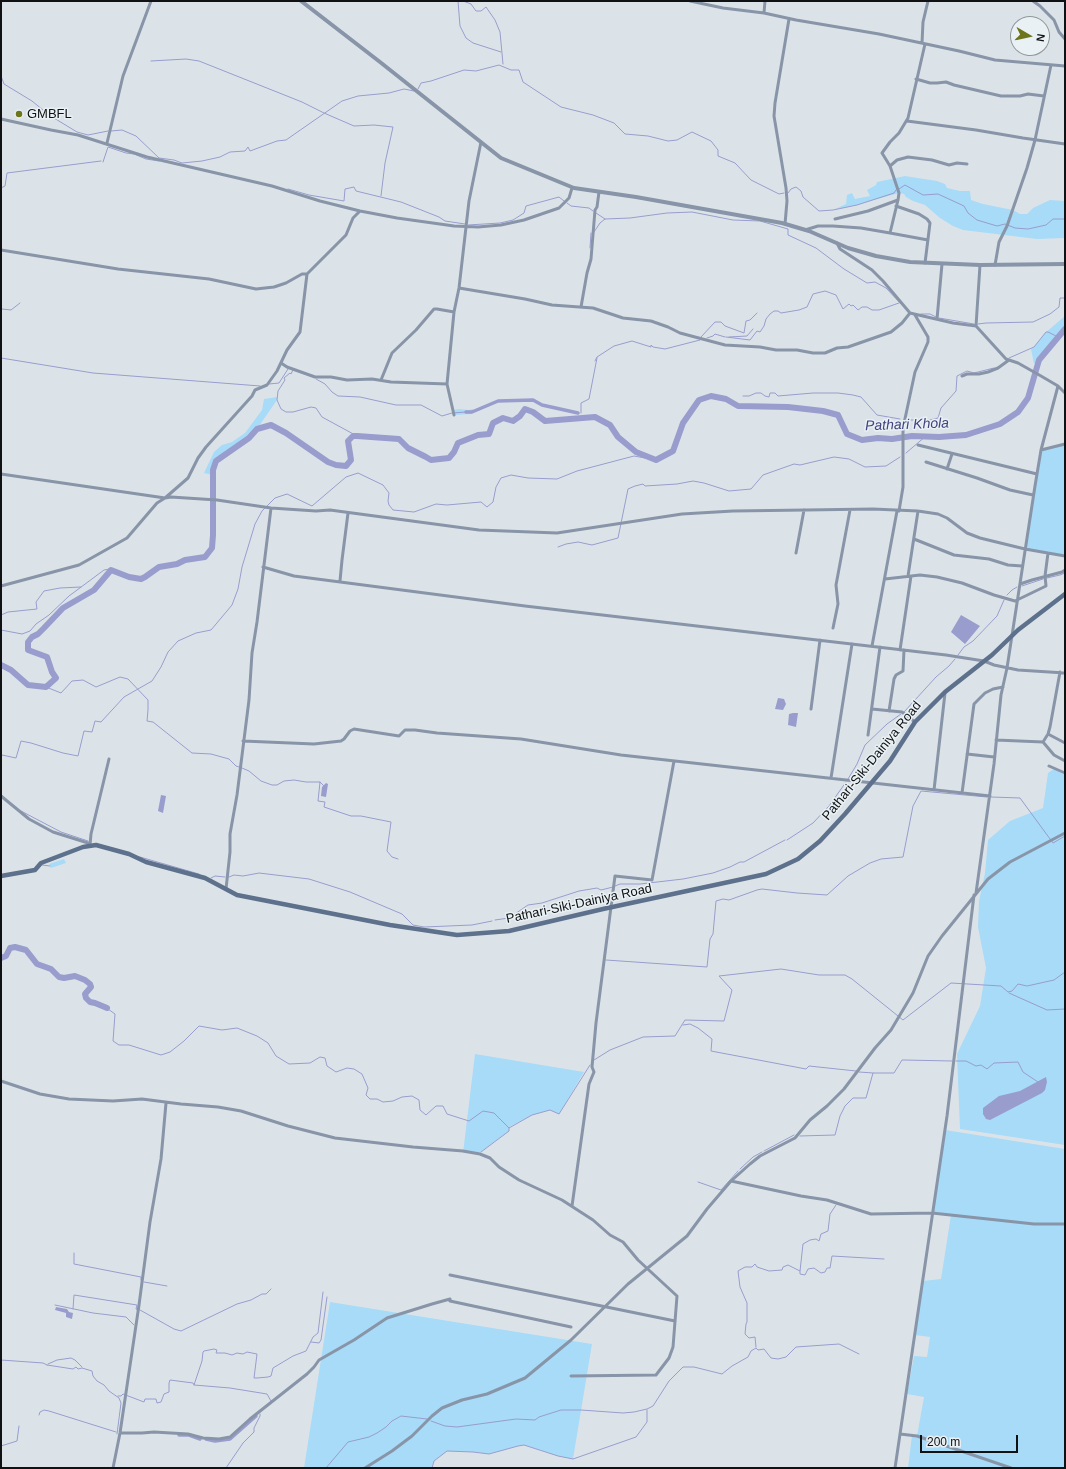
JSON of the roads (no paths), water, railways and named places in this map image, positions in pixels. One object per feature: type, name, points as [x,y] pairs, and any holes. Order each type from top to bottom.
[{"type":"main road","name":"Pathari-Siki-Dainiya Road","points":[[90,845],[96,845],[118,851],[146,862],[205,878],[237,895],[264,902],[390,925],[456,935],[509,931],[766,874],[782,868],[798,859],[820,841],[890,761],[915,722],[945,692],[1065,594]]},
{"type":"main road","points":[[1,876],[34,870],[41,863],[90,845]]},
{"type":"street","points":[[107,143],[123,76],[151,1]]},
{"type":"street","points":[[301,1],[386,66],[501,158],[572,188],[712,210],[785,224],[876,256],[910,262],[980,265],[1065,264]]},
{"type":"street","points":[[690,1],[723,8],[764,13],[789,19],[879,34],[995,60],[1065,66]]},
{"type":"street","points":[[764,13],[765,1]]},
{"type":"street","points":[[890,233],[899,193],[890,166],[882,152],[899,133],[907,121],[913,101],[923,44],[923,22],[928,1]]},
{"type":"street","points":[[1033,1],[1054,20],[1059,32],[1065,39]]},
{"type":"street","points":[[785,224],[787,200],[786,188],[774,116],[789,19]]},
{"type":"street","points":[[995,265],[999,242],[1007,225],[1035,140],[1051,65]]},
{"type":"street","points":[[916,80],[930,83],[946,82],[1001,96],[1020,96],[1028,94],[1044,96]]},
{"type":"street","points":[[1,119],[78,135],[147,157],[272,186],[320,201],[360,211],[397,218],[466,226],[501,224],[524,220],[559,208],[569,198],[572,188]]},
{"type":"street","points":[[907,121],[1065,144]]},
{"type":"street","points":[[454,415],[447,384],[454,312],[459,288],[470,194],[481,142]]},
{"type":"street","points":[[890,166],[897,160],[908,157],[932,160],[948,165],[957,163],[967,164]]},
{"type":"street","points":[[581,307],[591,259],[598,192]]},
{"type":"street","points":[[835,219],[868,211],[898,200]]},
{"type":"street","points":[[896,206],[919,214],[929,221],[930,226],[925,263]]},
{"type":"street","points":[[1,586],[79,565],[127,538],[154,506],[188,478],[198,458],[206,447],[252,396],[255,390],[267,385],[287,350],[300,332],[307,274],[346,235],[353,218],[360,211]]},
{"type":"street","points":[[805,230],[818,226],[861,228],[928,240]]},
{"type":"street","points":[[837,243],[840,249],[872,270],[910,314],[976,326],[987,337],[997,351],[1009,360],[1031,370],[1058,386],[1065,393]]},
{"type":"street","points":[[1,250],[118,268],[209,279],[256,289],[274,287],[286,283],[302,274],[307,274]]},
{"type":"street","points":[[937,319],[942,264]]},
{"type":"street","points":[[976,326],[980,265]]},
{"type":"street","points":[[459,288],[552,305],[593,308],[624,318],[651,321],[680,332],[725,345],[760,347],[776,350],[797,350],[813,353],[825,353],[837,348],[848,347],[891,332],[910,314]]},
{"type":"street","points":[[381,380],[392,353],[416,330],[434,309],[454,312]]},
{"type":"street","points":[[872,646],[903,487],[903,428],[915,372],[928,342],[928,337],[915,315]]},
{"type":"street","points":[[962,376],[967,374],[988,372],[998,368],[1009,360]]},
{"type":"street","points":[[280,363],[315,377],[331,377],[347,380],[372,379],[391,382],[447,384]]},
{"type":"street","points":[[895,1468],[947,1116],[1003,688],[1041,450],[1058,386]]},
{"type":"street","points":[[1041,450],[1065,444]]},
{"type":"street","points":[[918,445],[1037,474]]},
{"type":"street","points":[[947,469],[952,454]]},
{"type":"street","points":[[926,462],[1010,490],[1033,495]]},
{"type":"street","points":[[1,474],[165,498],[208,499],[271,508],[316,511],[330,510],[479,530],[557,533],[682,514],[804,510],[918,512],[938,514],[972,535],[1025,549],[1065,556]]},
{"type":"street","points":[[226,889],[230,852],[230,834],[237,795],[249,700],[252,653],[271,508]]},
{"type":"street","points":[[796,553],[804,510]]},
{"type":"street","points":[[833,628],[838,604],[837,578],[850,510]]},
{"type":"street","points":[[890,711],[894,679],[896,675],[903,671],[902,650],[909,576],[918,512]]},
{"type":"street","points":[[340,581],[348,513]]},
{"type":"street","points":[[914,539],[954,555],[989,559],[1008,565],[1022,566]]},
{"type":"street","points":[[885,579],[909,576],[929,576],[957,581],[1013,601],[1046,586],[1045,576],[1048,553]]},
{"type":"street","points":[[263,567],[294,576],[533,607],[880,647],[984,661],[1007,668],[1035,672],[1065,673]]},
{"type":"street","points":[[1020,584],[1065,570]]},
{"type":"street","points":[[811,709],[820,640]]},
{"type":"street","points":[[831,778],[852,644]]},
{"type":"street","points":[[868,736],[880,647]]},
{"type":"street","points":[[1043,742],[1048,734],[1060,672]]},
{"type":"street","points":[[962,793],[974,704],[978,698],[985,693],[993,689],[1003,688]]},
{"type":"street","points":[[934,790],[945,692]]},
{"type":"street","points":[[872,710],[902,712],[915,722]]},
{"type":"street","points":[[243,741],[314,744],[341,741],[350,731],[354,729],[399,736],[405,730],[415,730],[520,739],[621,755],[990,796]]},
{"type":"street","points":[[1048,734],[1065,743]]},
{"type":"street","points":[[996,740],[1043,742],[1054,755],[1065,761]]},
{"type":"street","points":[[967,754],[994,757]]},
{"type":"street","points":[[1,796],[29,819],[54,832],[88,843],[90,845],[91,834],[109,759]]},
{"type":"street","points":[[572,1206],[589,1084],[594,1072],[592,1067],[593,1047],[615,876],[652,880],[674,761]]},
{"type":"street","points":[[1049,766],[1065,773]]},
{"type":"street","points":[[365,1468],[392,1452],[412,1436],[442,1408],[462,1400],[487,1394],[525,1378],[571,1340],[604,1307],[647,1268],[687,1236],[707,1209],[731,1181],[760,1156],[795,1138],[810,1120],[844,1089],[875,1048],[891,1030],[913,993],[928,956],[942,936],[988,879],[1004,866],[1065,833]]},
{"type":"street","points":[[1,1081],[40,1094],[67,1099],[113,1101],[142,1099],[166,1103],[218,1106],[241,1111],[288,1126],[335,1138],[463,1151],[480,1154],[490,1158],[499,1167],[519,1180],[572,1206],[593,1220],[610,1235],[623,1242],[647,1268],[677,1296],[673,1347],[670,1358],[656,1375],[571,1376]]},
{"type":"street","points":[[113,1468],[120,1433],[150,1222],[161,1159],[166,1103]]},
{"type":"street","points":[[731,1181],[800,1196],[827,1200],[870,1214],[932,1213],[1034,1224],[1065,1224]]},
{"type":"street","points":[[450,1275],[675,1321]]},
{"type":"street","points":[[120,1433],[142,1434],[154,1432],[188,1434],[203,1438],[219,1439],[230,1437],[307,1374],[318,1360],[354,1340],[387,1318],[432,1304],[450,1300],[571,1327]]},
{"type":"street","points":[[900,1434],[917,1436],[1011,1468]]},
{"type":"waterway","points":[[458,1],[460,26],[466,38],[473,43],[501,52]]},
{"type":"waterway","points":[[463,1],[471,4],[476,11],[481,11],[486,7],[495,20],[500,32],[503,64]]},
{"type":"waterway","points":[[151,61],[186,59],[199,61],[302,102],[354,126],[374,125],[393,127],[385,163],[381,196]]},
{"type":"waterway","points":[[418,89],[421,83],[464,70],[476,71],[499,65],[511,70],[519,70],[523,82],[561,107],[593,115],[614,123],[625,134],[648,136],[668,141],[677,140],[692,132],[711,141],[718,150],[718,156],[735,163],[751,180],[779,194],[784,193]]},
{"type":"waterway","points":[[1,76],[4,84],[77,132],[88,135],[108,131]]},
{"type":"waterway","points":[[111,131],[122,130],[136,136],[159,158],[174,160],[182,163],[202,161],[220,157],[230,152],[245,151],[248,147],[250,151],[277,141],[286,140],[342,101],[358,96],[389,93],[404,89],[414,91]]},
{"type":"waterway","points":[[103,162],[108,147],[146,159],[159,161]]},
{"type":"waterway","points":[[1,188],[5,186],[7,173],[101,161]]},
{"type":"waterway","points":[[899,189],[905,185],[923,195],[938,194],[964,206],[968,213],[977,220],[997,226],[1005,224],[1015,228],[1028,229],[1046,225],[1053,219],[1065,219]]},
{"type":"waterway","points":[[288,189],[309,195],[344,201],[345,189],[354,187],[356,191],[401,202],[439,217],[445,221],[465,224]]},
{"type":"waterway","points":[[788,193],[791,189],[796,187],[801,191],[803,197],[819,211],[857,205],[894,193],[896,190]]},
{"type":"waterway","points":[[468,225],[500,223],[513,220],[524,213],[526,206],[559,197],[564,201]]},
{"type":"waterway","points":[[567,203],[571,206],[589,208],[593,211]]},
{"type":"waterway","points":[[594,232],[600,223],[605,219],[630,218],[667,213],[692,212],[733,220],[760,221],[788,229],[788,235],[816,248],[844,269],[867,283],[875,282],[886,288],[901,304]]},
{"type":"waterway","points":[[596,213],[605,219]]},
{"type":"waterway","points":[[590,248],[591,233]]},
{"type":"waterway","points":[[726,337],[750,340],[757,331],[760,332],[766,319],[774,311],[781,313],[807,307],[813,294],[825,291],[836,295],[843,309],[849,304],[851,306],[853,305],[858,310],[862,307],[867,307],[872,310],[879,310],[899,303]]},
{"type":"waterway","points":[[978,324],[1033,322],[1050,314],[1059,307],[1060,298],[1065,298]]},
{"type":"waterway","points":[[1,310],[11,310],[20,303]]},
{"type":"waterway","points":[[701,337],[715,322],[721,322],[725,326],[744,333],[746,321],[750,320],[757,313]]},
{"type":"waterway","points":[[921,314],[930,314],[936,317]]},
{"type":"waterway","points":[[939,318],[974,324]]},
{"type":"waterway","points":[[729,337],[747,336],[753,329]]},
{"type":"waterway","name":"Pathari Khola","points":[[1,665],[11,670],[28,685],[46,687],[56,678],[52,672],[47,657],[28,650],[28,642],[32,637],[38,634],[63,608],[94,590],[111,570],[129,577],[141,579],[159,567],[177,564],[185,560],[205,557],[212,548],[213,470],[216,461],[249,438],[257,429],[271,425],[286,433],[328,462],[336,465],[346,466],[351,460],[348,441],[353,436],[399,439],[408,448],[431,460],[449,458],[454,452],[458,443],[478,435],[489,434],[493,423],[503,418],[513,421],[520,416],[525,409],[533,412],[545,421],[595,417],[610,425],[618,437],[636,452],[656,460],[673,451],[683,423],[699,400],[711,396],[726,399],[738,406],[788,407],[823,411],[838,415],[847,434],[862,440],[878,438],[892,439],[912,436],[939,437],[966,435],[1000,424],[1018,412],[1028,398],[1039,360],[1065,329]]},
{"type":"waterway","points":[[1009,358],[1034,347],[1046,332],[1058,337]]},
{"type":"waterway","points":[[707,338],[715,334],[725,337]]},
{"type":"waterway","points":[[595,361],[597,357],[614,346],[632,341],[651,347],[651,345],[653,347],[665,349],[700,340]]},
{"type":"waterway","points":[[1,358],[93,373],[260,386]]},
{"type":"waterway","points":[[581,413],[581,403],[589,399],[597,358]]},
{"type":"waterway","points":[[909,420],[930,420],[938,418],[941,408],[956,391],[957,376],[967,371],[974,373],[994,368]]},
{"type":"waterway","points":[[269,384],[279,383],[288,369]]},
{"type":"waterway","points":[[293,370],[291,374],[290,373],[284,378],[285,380],[278,391],[277,400],[281,409],[286,412],[293,412],[311,407],[316,408],[322,417],[357,436]]},
{"type":"waterway","points":[[316,379],[325,384],[338,396],[360,397],[396,405],[421,405],[442,416],[452,413],[466,412]]},
{"type":"waterway","points":[[743,396],[749,396],[756,393],[761,393],[769,397],[770,393],[775,393],[778,396],[813,393],[838,393],[853,395],[861,397],[877,415],[900,419]]},
{"type":"waterway","points":[[466,412],[472,412],[498,401],[533,400],[542,405],[578,413]]},
{"type":"waterway","points":[[906,453],[926,436]]},
{"type":"waterway","points":[[1,757],[2,755],[16,758],[21,741],[78,756],[84,731],[92,732],[95,721],[101,722],[124,697],[152,681],[168,652],[178,641],[196,633],[211,630],[232,605],[238,589],[242,567],[255,524],[262,511],[275,498],[287,494],[312,506],[346,477],[358,473],[383,485],[389,493],[388,501],[393,510],[414,512],[436,504],[447,505],[481,502],[487,507],[493,502],[496,487],[501,478],[511,475],[528,478],[557,479],[577,471],[634,456],[656,460]]},
{"type":"waterway","points":[[558,547],[578,542],[592,545],[618,538],[628,489],[635,486],[643,484],[645,486],[677,484],[693,481],[729,491],[751,489],[763,475],[794,464],[800,465],[834,457],[849,459],[865,467],[886,466],[900,457]]},
{"type":"waterway","points":[[1,630],[22,634],[30,631],[36,624],[49,615],[69,596],[104,570],[110,569]]},
{"type":"waterway","points":[[1047,578],[1065,573]]},
{"type":"waterway","points":[[1022,586],[1043,579]]},
{"type":"waterway","points":[[1,615],[8,612],[37,609],[36,602],[44,591],[60,588],[81,587]]},
{"type":"waterway","points":[[1007,595],[1017,587]]},
{"type":"waterway","points":[[958,655],[964,647],[973,641],[997,616],[1004,600]]},
{"type":"waterway","points":[[904,712],[936,677],[955,659]]},
{"type":"waterway","points":[[46,687],[61,693],[72,681],[83,680],[96,687],[120,677],[128,679],[148,700],[147,721],[153,722],[192,753],[211,754],[229,759],[239,767]]},
{"type":"waterway","points":[[848,779],[857,764],[865,745],[887,724],[901,714]]},
{"type":"waterway","points":[[242,768],[249,771],[261,781],[272,785],[277,785],[284,781],[294,780],[320,782],[324,786]]},
{"type":"waterway","points":[[320,782],[318,801],[325,802],[324,807],[351,816],[361,816],[391,822],[387,851],[392,857],[398,859]]},
{"type":"waterway","points":[[787,840],[813,823],[829,806],[846,782]]},
{"type":"waterway","points":[[606,960],[707,967],[710,939],[713,934],[716,901],[723,899],[729,900],[762,889],[827,895],[848,876],[870,863],[881,859],[903,857],[913,806],[921,791],[987,797]]},
{"type":"waterway","points":[[1,794],[6,799]]},
{"type":"waterway","points":[[991,797],[1020,798],[1053,843],[1065,836]]},
{"type":"waterway","points":[[21,811],[61,832],[88,841]]},
{"type":"waterway","points":[[615,886],[620,884],[640,884],[683,879],[713,873],[740,862],[744,862],[785,840]]},
{"type":"waterway","points":[[140,857],[199,874]]},
{"type":"waterway","points":[[42,865],[50,866]]},
{"type":"waterway","points":[[229,877],[234,875],[243,876],[259,873],[309,879],[350,892],[402,914],[413,925],[424,927],[472,925],[492,921]]},
{"type":"waterway","points":[[211,878],[215,876],[225,877]]},
{"type":"waterway","points":[[495,920],[509,918],[528,905],[542,903],[579,891],[597,888],[601,890],[613,887]]},
{"type":"waterway","points":[[1,958],[6,956],[10,948],[15,947],[26,950],[37,964],[51,969],[59,977],[64,978],[75,976],[85,980],[91,987],[85,994],[86,998],[90,1002],[107,1008]]},
{"type":"waterway","points":[[594,1060],[610,1050],[643,1037],[675,1036],[685,1020],[724,1021],[732,990],[719,976],[781,969],[819,975],[845,975],[903,1020],[951,983],[1001,986],[1008,992],[1012,991],[1018,984],[1027,986],[1054,980],[1065,972]]},
{"type":"waterway","points":[[1009,993],[1047,1010],[1065,1009]]},
{"type":"waterway","points":[[108,1009],[115,1014],[113,1041],[119,1045],[129,1045],[161,1055],[170,1052],[199,1026],[222,1030],[237,1028],[257,1036],[268,1043],[276,1056],[289,1064],[310,1063],[320,1057],[325,1058],[327,1066],[336,1072],[347,1068],[354,1069],[362,1074],[368,1088],[366,1095],[370,1099],[377,1099],[383,1102],[412,1096],[419,1100],[420,1110],[426,1115],[436,1106],[443,1106],[447,1114],[469,1121],[483,1111],[494,1113],[509,1128],[532,1115],[550,1110],[559,1114],[590,1065]]},
{"type":"waterway","points":[[683,1025],[690,1024],[698,1028],[712,1039],[711,1051],[806,1069],[809,1066],[856,1071]]},
{"type":"waterway","points":[[800,1136],[835,1135],[840,1116],[845,1106],[853,1098],[866,1098],[873,1073],[894,1073],[902,1060],[952,1061]]},
{"type":"waterway","points":[[956,1061],[966,1061],[976,1066],[981,1065],[987,1069],[994,1063],[1018,1062],[1023,1072],[1038,1082]]},
{"type":"waterway","points":[[859,1072],[873,1073]]},
{"type":"waterway","points":[[481,1152],[509,1131],[509,1128]]},
{"type":"waterway","points":[[764,1151],[794,1135]]},
{"type":"waterway","points":[[740,1169],[753,1157],[762,1152]]},
{"type":"waterway","points":[[698,1182],[721,1190],[738,1171]]},
{"type":"waterway","points":[[756,1347],[755,1337],[749,1338],[745,1334],[747,1322],[747,1303],[740,1287],[738,1271],[745,1267],[752,1267],[755,1264],[757,1267],[769,1271],[782,1270],[783,1267],[788,1265],[800,1271],[803,1244],[810,1240],[816,1239],[819,1241],[821,1234],[828,1231],[830,1214],[836,1205]]},
{"type":"waterway","points":[[74,1253],[74,1264],[141,1277],[141,1280]]},
{"type":"waterway","points":[[800,1271],[800,1274],[805,1275],[808,1269],[814,1268],[821,1273],[825,1272],[827,1268],[830,1268],[832,1256],[884,1259]]},
{"type":"waterway","points":[[144,1282],[167,1286]]},
{"type":"waterway","points":[[140,1310],[174,1329],[181,1331],[237,1304],[251,1300],[262,1294],[266,1294],[271,1289]]},
{"type":"waterway","points":[[194,1385],[204,1351],[214,1349],[217,1350],[216,1353],[232,1355],[247,1352],[257,1354],[254,1378],[271,1376],[273,1368],[293,1356],[306,1351],[313,1337],[318,1333],[323,1292]]},
{"type":"waterway","points":[[73,1309],[74,1295],[137,1305],[136,1309],[138,1310]]},
{"type":"waterway","points":[[311,1342],[319,1343],[321,1340],[327,1297]]},
{"type":"waterway","points":[[55,1305],[93,1313],[126,1317],[134,1325]]},
{"type":"waterway","points":[[431,1421],[445,1426],[457,1427],[516,1419],[535,1420],[539,1417],[561,1410],[623,1413],[634,1412],[653,1406],[669,1381],[683,1367],[694,1367],[722,1374],[732,1366],[748,1357],[751,1351],[756,1348],[758,1350],[764,1349],[771,1358],[778,1359],[786,1357],[796,1347],[839,1344],[859,1354]]},
{"type":"waterway","points":[[48,1364],[57,1360],[71,1358],[82,1367]]},
{"type":"waterway","points":[[1,1360],[43,1363],[47,1365]]},
{"type":"waterway","points":[[47,1365],[73,1369],[76,1367],[78,1369],[82,1368],[92,1371],[93,1376],[97,1381],[119,1398],[121,1403],[117,1434]]},
{"type":"waterway","points":[[118,1396],[123,1394],[144,1402],[145,1399],[156,1399],[157,1403],[161,1402],[164,1394],[169,1392],[170,1380],[193,1383],[194,1385],[230,1388],[267,1394],[271,1401]]},
{"type":"waterway","points":[[39,1415],[40,1412],[44,1410],[49,1411],[116,1432]]},
{"type":"waterway","points":[[432,1468],[434,1461],[447,1451],[489,1454],[524,1445],[558,1456],[573,1459],[636,1437],[647,1422],[647,1410]]},
{"type":"waterway","points":[[226,1468],[243,1443],[254,1432],[254,1428],[260,1414]]},
{"type":"waterway","points":[[206,1439],[215,1441],[230,1439],[256,1416]]},
{"type":"waterway","points":[[326,1468],[348,1442],[369,1437],[401,1416],[427,1419]]},
{"type":"waterway","points":[[1,1446],[17,1441],[19,1426]]},
{"type":"waterway","points":[[179,1435],[189,1435],[200,1439]]},
{"type":"place","name":"GMBFL","points":[[19,114]]}]
